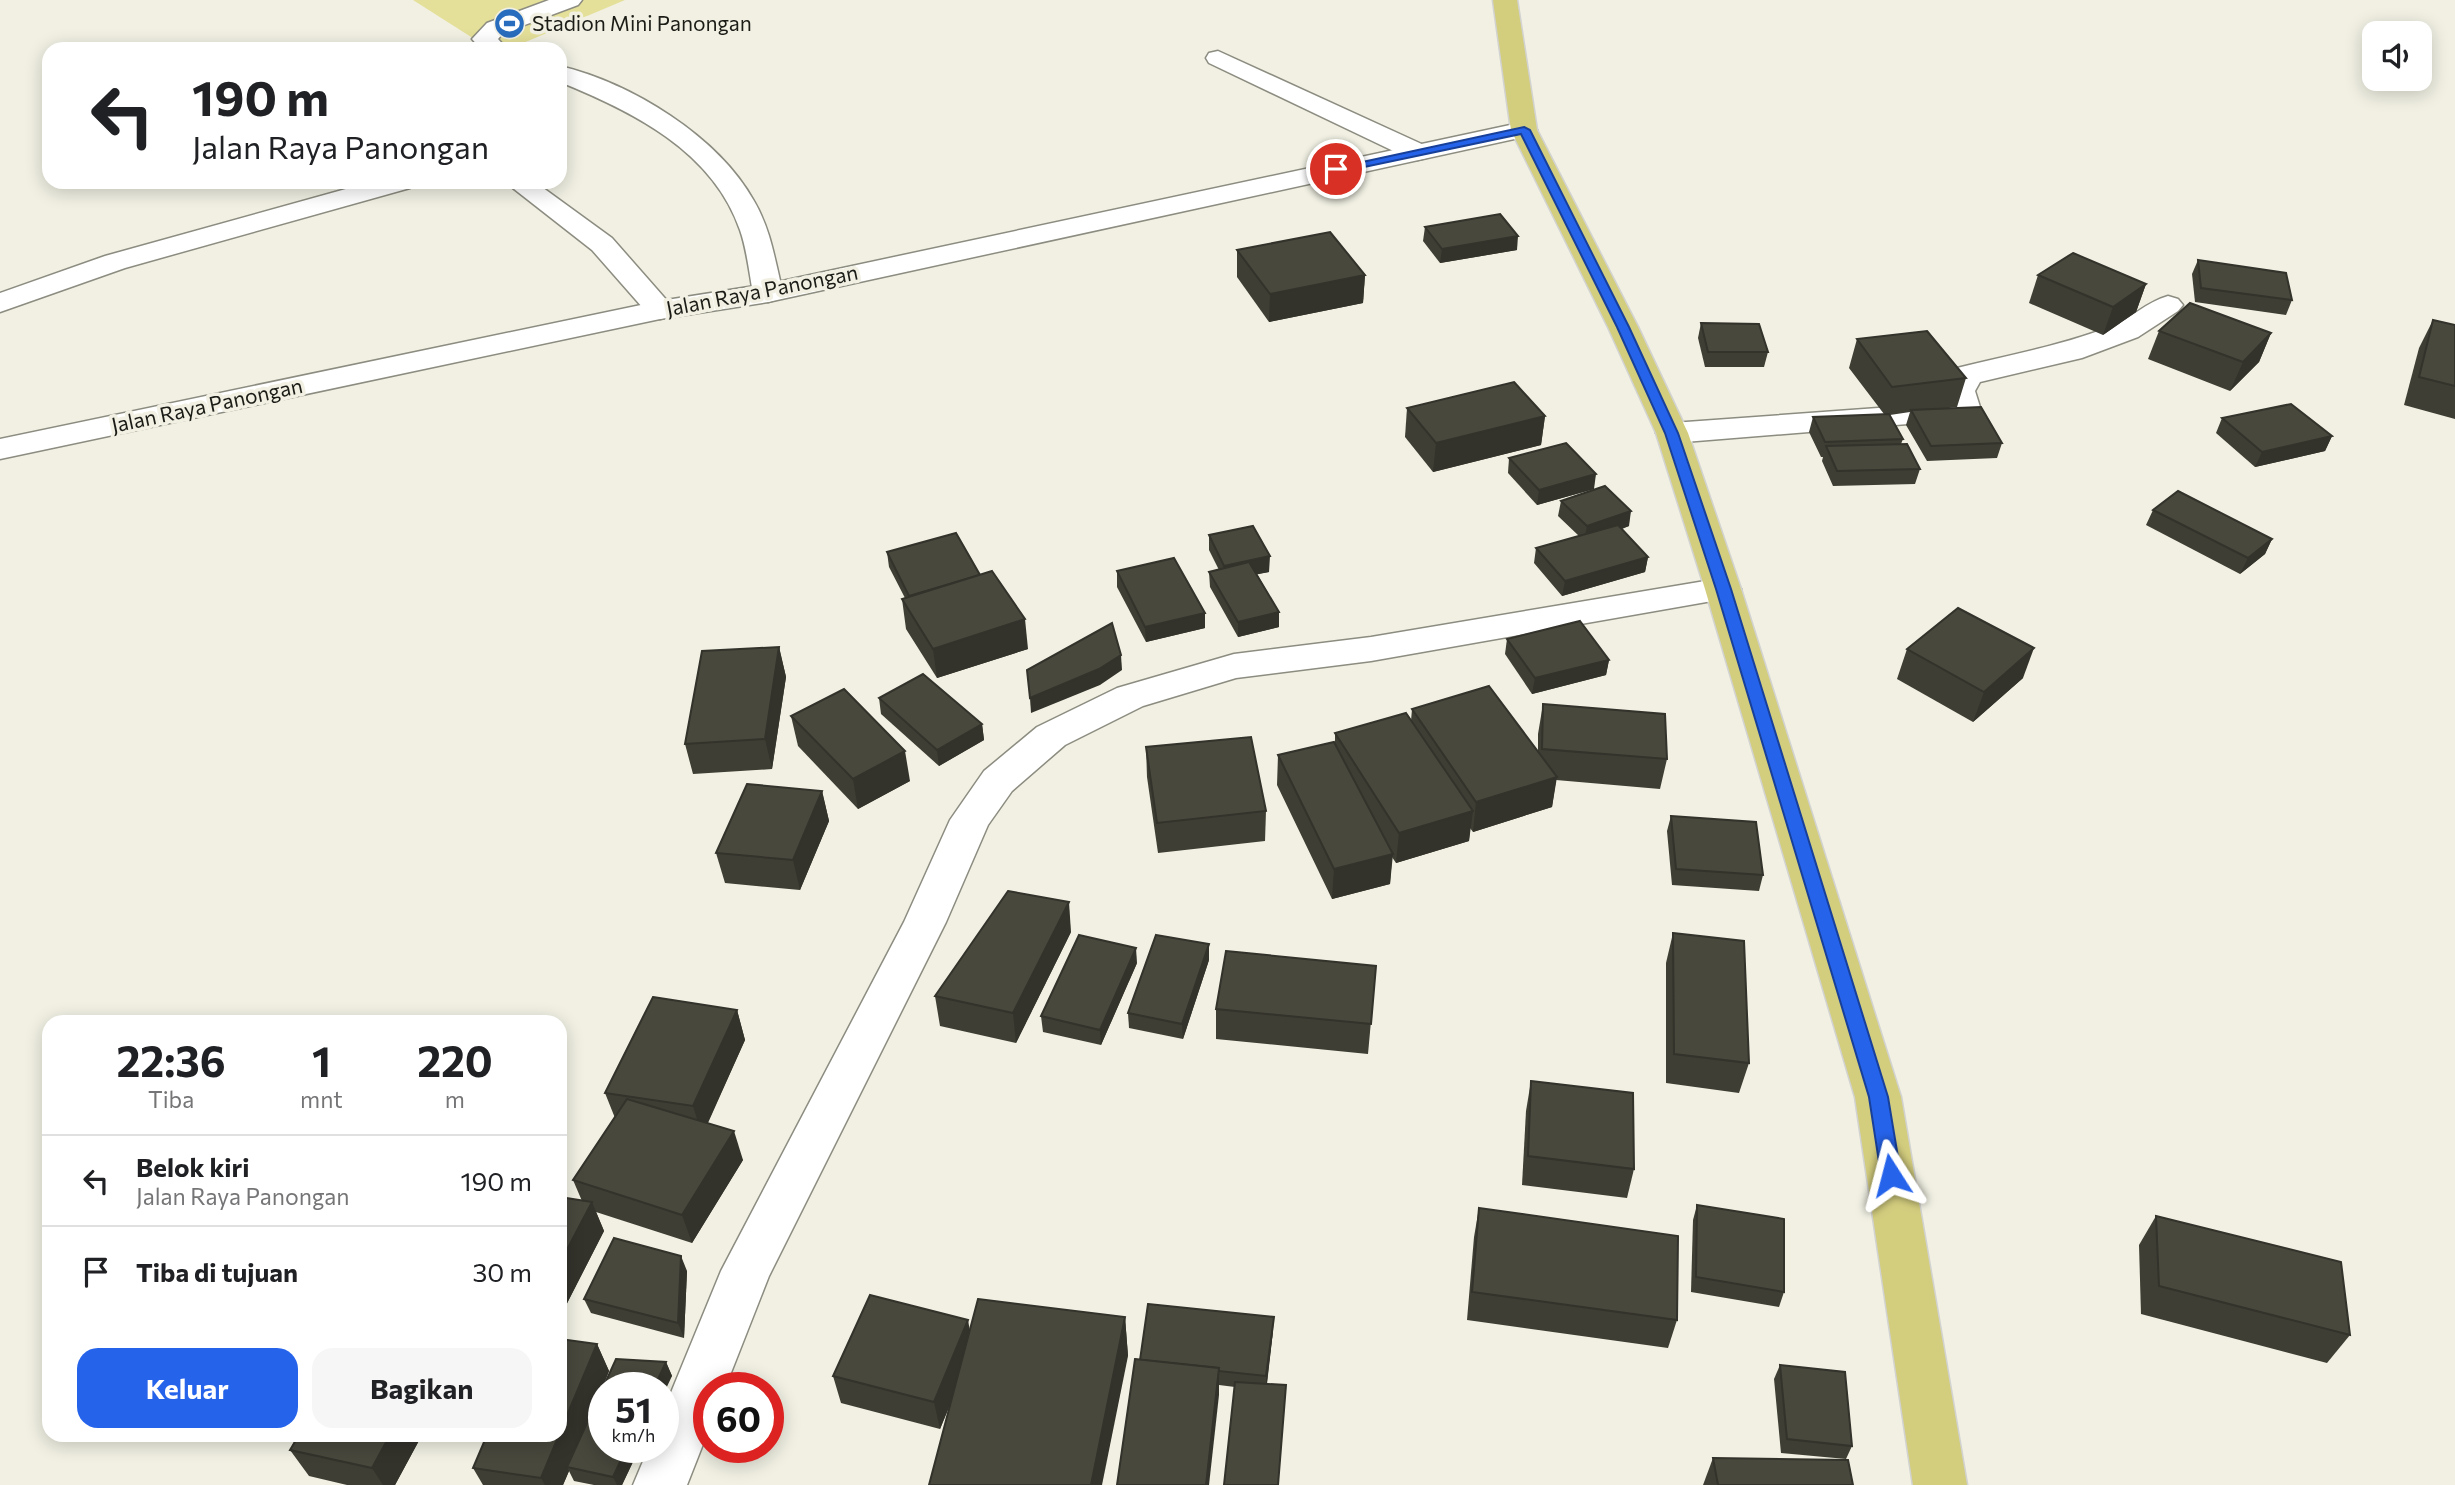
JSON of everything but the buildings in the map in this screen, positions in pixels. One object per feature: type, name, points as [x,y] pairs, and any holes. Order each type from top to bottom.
[{"type":"main road","points":[[1505,0],[1524,130],[1623,327],[1672,433],[1723,589],[1878,1097],[1940,1485]]},
{"type":"street","points":[[487,42],[484,39],[495,28],[570,0]]},
{"type":"street","points":[[1218,58],[1417,152]]},
{"type":"street","points":[[567,76],[665,122],[722,171],[753,229],[768,293]]},
{"type":"street","name":"Jalan Raya Panongan","points":[[0,449],[660,310],[768,293],[1524,130]]},
{"type":"street","points":[[0,303],[115,262],[376,189]]},
{"type":"street","points":[[528,189],[603,244],[660,310]]},
{"type":"street","points":[[1672,433],[1959,412],[1964,407],[1959,391],[1968,375],[2071,352],[2127,331],[2168,304]]},
{"type":"street","points":[[660,1485],[746,1271],[925,922],[970,820],[998,781],[1051,736],[1130,697],[1234,666],[1371,649],[1723,589]]},
{"type":"shaded area","name":"Stadion Mini Panongan","points":[[413,0],[625,0],[526,42],[479,42]]},
{"type":"place","name":"Stadion Mini Panongan","points":[[509,24]]},
{"type":"route","points":[[1336,169],[1524,130],[1623,327],[1672,433],[1723,589],[1878,1097],[1891,1175]]}]
